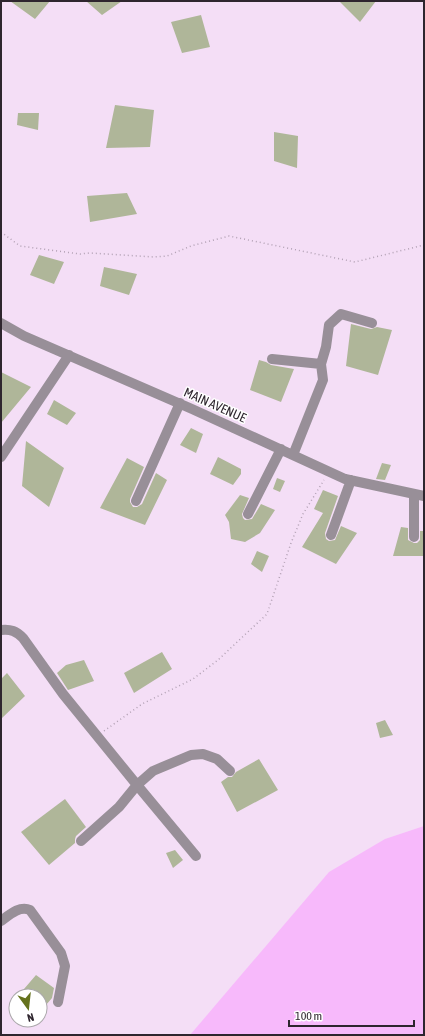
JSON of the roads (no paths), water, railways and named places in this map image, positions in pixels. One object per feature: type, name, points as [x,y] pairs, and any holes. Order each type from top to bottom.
[{"type":"street","points":[[293,455],[323,380],[321,364],[326,347],[329,326],[342,314],[372,323]]},
{"type":"street","name":"MAIN AVENUE","points":[[1,323],[24,336],[329,471],[351,480],[419,495]]},
{"type":"street","points":[[1,457],[69,355]]},
{"type":"street","points":[[272,359],[321,364]]},
{"type":"street","points":[[136,501],[180,404]]},
{"type":"street","points":[[248,514],[281,449]]},
{"type":"street","points":[[331,535],[351,480]]},
{"type":"street","points":[[414,537],[419,495]]},
{"type":"street","points":[[1,630],[10,629],[17,632],[24,638],[63,694],[196,856]]},
{"type":"street","points":[[81,841],[119,807],[137,785],[153,770],[191,754],[203,754],[217,758],[230,771]]},
{"type":"street","points":[[1,921],[19,909],[26,908],[30,910],[61,953],[65,966],[58,1002]]}]
